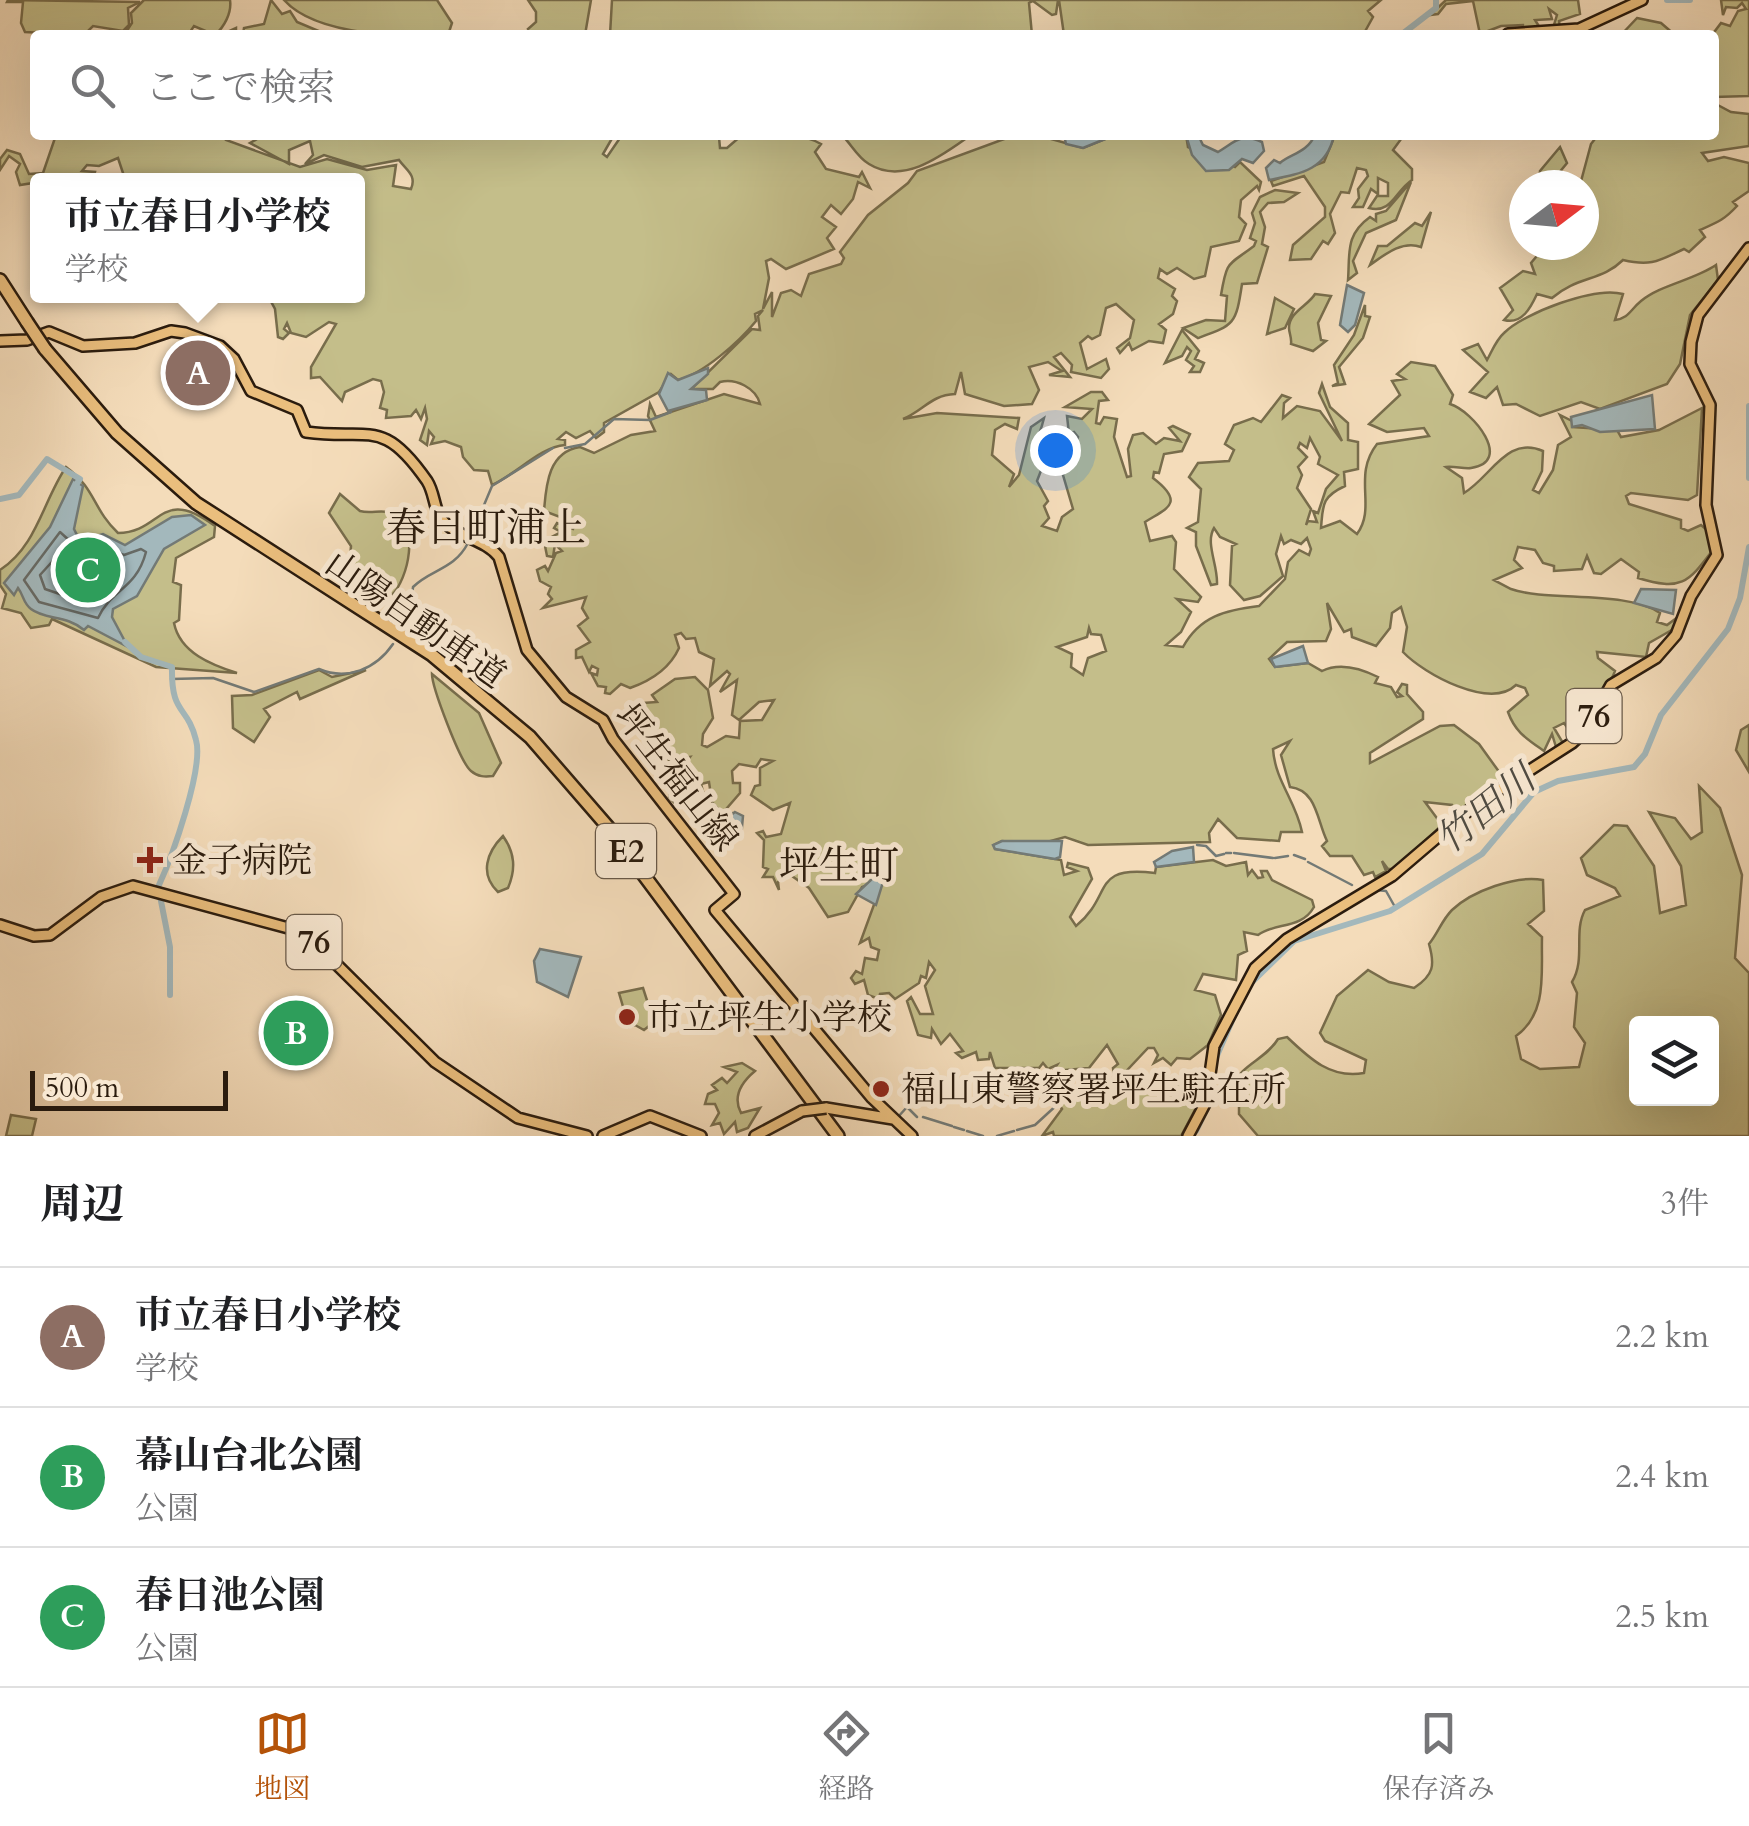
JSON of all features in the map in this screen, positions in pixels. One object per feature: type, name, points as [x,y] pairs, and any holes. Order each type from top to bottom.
[{"type":"highway","name":"山陽自動車道","points":[[0,280],[25,324]]},
{"type":"highway","name":"山陽自動車道","points":[[0,289],[99,420],[163,482],[233,535],[360,612],[481,693],[561,770],[835,1136]]},
{"type":"main road","points":[[1565,30],[1579,29],[1642,0]]},
{"type":"main road","name":"76","points":[[1188,1136],[1206,1102],[1214,1046],[1246,983],[1278,946],[1392,876],[1474,806],[1572,743],[1586,730],[1611,685],[1656,658],[1676,635],[1691,596],[1717,555],[1706,506],[1710,410],[1690,364],[1693,330],[1703,308],[1749,248]]},
{"type":"main road","name":"坪生福山線","points":[[0,341],[27,340],[49,332],[81,346],[130,344],[175,331],[220,346],[234,359],[248,387],[297,410],[306,432],[330,436],[370,432],[389,439],[429,484],[443,522],[499,556],[527,650],[566,697],[604,722],[612,740],[734,894],[714,910],[893,1118]]},
{"type":"main road","name":"76","points":[[0,925],[34,936],[50,935],[101,896],[133,886],[292,929],[316,943],[435,1062],[518,1118],[587,1136]]},
{"type":"main road","points":[[755,1136],[802,1111],[826,1108],[893,1118],[912,1136]]},
{"type":"main road","points":[[603,1136],[650,1116],[701,1136]]},
{"type":"shaded area","points":[[8,0],[140,2],[128,8],[129,25],[124,30],[93,26],[89,30],[30,32],[25,32],[21,23],[23,2],[7,2]]},
{"type":"shaded area","points":[[144,0],[230,0],[227,19],[219,30],[194,26],[191,30],[127,30],[132,23],[131,13]]},
{"type":"shaded area","points":[[271,0],[282,14],[290,11],[297,22],[316,30],[244,30],[264,24]]},
{"type":"shaded area","points":[[284,0],[437,0],[452,23],[450,30],[353,30],[299,12]]},
{"type":"shaded area","points":[[528,0],[591,0],[586,30],[529,30],[536,22],[536,12]]},
{"type":"shaded area","points":[[612,0],[1058,0],[1056,14],[1052,15],[1033,1],[1029,3],[1032,30],[610,30]]},
{"type":"shaded area","points":[[1059,0],[1381,0],[1368,11],[1373,17],[1366,30],[1063,30]]},
{"type":"shaded area","points":[[1446,0],[1578,0],[1580,14],[1559,21],[1560,28],[1553,28],[1557,15],[1549,9],[1552,19],[1535,20],[1541,30],[1524,30],[1523,25],[1479,30],[1473,1],[1446,4],[1438,14],[1430,15]]},
{"type":"shaded area","points":[[1721,0],[1749,0],[1749,96],[1719,97],[1719,30],[1716,30],[1721,23],[1730,26],[1738,11],[1746,9],[1742,3],[1737,8],[1726,7],[1723,15]]},
{"type":"shaded area","points":[[1637,18],[1661,23],[1669,30],[1626,30]]},
{"type":"shaded area","points":[[1719,106],[1749,114],[1749,146],[1702,153],[1708,161],[1724,157],[1749,163],[1749,191],[1733,202],[1737,206],[1728,215],[1700,230],[1705,237],[1689,252],[1684,249],[1649,262],[1623,260],[1607,272],[1552,298],[1537,294],[1521,317],[1504,320],[1513,310],[1500,288],[1523,271],[1535,274],[1534,260],[1599,260],[1599,170],[1584,170],[1594,140],[1719,140]]},
{"type":"shaded area","points":[[54,140],[226,140],[283,161],[250,143],[255,140],[611,140],[603,154],[607,157],[619,140],[719,140],[720,148],[727,148],[736,140],[812,140],[821,144],[815,152],[826,169],[859,177],[862,172],[870,188],[858,182],[853,199],[841,214],[831,205],[822,217],[836,227],[827,238],[834,249],[786,269],[771,259],[766,261],[769,278],[763,309],[772,292],[772,317],[781,293],[791,290],[801,296],[809,274],[841,264],[844,258],[840,252],[868,215],[917,171],[1001,140],[1055,140],[1083,148],[1103,140],[1187,140],[1188,147],[1235,167],[1240,162],[1261,182],[1259,190],[1257,186],[1241,200],[1239,217],[1246,224],[1239,241],[1211,247],[1205,276],[1194,279],[1177,268],[1167,274],[1160,269],[1158,278],[1175,289],[1172,296],[1177,301],[1173,314],[1159,324],[1166,330],[1163,343],[1149,341],[1132,350],[1129,343],[1120,353],[1117,348],[1130,338],[1134,320],[1116,304],[1106,308],[1100,335],[1092,339],[1088,336],[1080,343],[1087,369],[1106,359],[1109,369],[1101,378],[1071,372],[1072,365],[1061,353],[1054,357],[1070,377],[1049,375],[1062,371],[1048,362],[1029,367],[1039,390],[1032,404],[1004,406],[965,394],[961,372],[955,394],[940,397],[903,419],[937,413],[1019,418],[1017,429],[1005,424],[995,430],[992,455],[1014,474],[1009,487],[1019,475],[1031,427],[1044,418],[1036,446],[1042,468],[1037,481],[1048,501],[1044,506],[1049,518],[1042,526],[1057,531],[1062,517],[1073,509],[1063,475],[1078,437],[1074,432],[1069,434],[1067,416],[1082,419],[1092,409],[1065,407],[1091,392],[1102,392],[1108,400],[1099,401],[1096,423],[1100,424],[1104,417],[1117,419],[1114,437],[1127,477],[1131,476],[1128,449],[1133,435],[1143,433],[1156,444],[1164,438],[1180,441],[1169,428],[1173,426],[1190,434],[1182,451],[1164,454],[1159,473],[1154,472],[1153,478],[1171,500],[1145,522],[1150,541],[1172,536],[1176,542],[1174,569],[1201,597],[1198,602],[1177,599],[1191,612],[1181,632],[1166,645],[1183,647],[1197,628],[1215,616],[1259,606],[1285,579],[1288,562],[1299,550],[1309,555],[1311,549],[1307,538],[1301,544],[1291,540],[1284,544],[1281,536],[1276,554],[1283,576],[1260,596],[1244,600],[1230,585],[1232,546],[1236,544],[1220,537],[1214,528],[1211,540],[1217,584],[1211,585],[1196,546],[1196,532],[1187,528],[1198,522],[1201,489],[1189,477],[1198,463],[1229,461],[1234,450],[1225,444],[1234,425],[1253,418],[1261,422],[1282,395],[1290,398],[1284,403],[1283,418],[1297,406],[1320,411],[1342,441],[1319,393],[1322,384],[1330,407],[1348,423],[1348,440],[1358,442],[1358,469],[1344,472],[1345,486],[1327,498],[1321,528],[1340,521],[1357,534],[1365,513],[1366,468],[1377,444],[1429,436],[1424,428],[1387,432],[1369,424],[1400,395],[1392,381],[1405,379],[1397,374],[1411,362],[1435,366],[1453,395],[1450,404],[1469,416],[1485,436],[1489,456],[1483,464],[1471,468],[1446,467],[1462,478],[1464,493],[1509,453],[1530,448],[1543,451],[1542,471],[1533,490],[1539,493],[1553,470],[1558,445],[1571,437],[1560,415],[1572,421],[1573,427],[1617,430],[1621,437],[1659,430],[1702,408],[1697,495],[1688,500],[1631,493],[1626,496],[1629,504],[1681,520],[1681,528],[1688,531],[1701,525],[1708,531],[1712,551],[1689,577],[1664,584],[1638,578],[1639,572],[1621,559],[1601,574],[1594,573],[1587,556],[1582,569],[1554,571],[1554,566],[1543,563],[1535,550],[1518,547],[1514,560],[1522,568],[1494,580],[1511,589],[1628,601],[1660,613],[1657,622],[1667,625],[1678,617],[1677,627],[1649,643],[1646,657],[1597,652],[1598,658],[1615,671],[1613,676],[1577,731],[1571,733],[1564,723],[1554,728],[1563,743],[1556,747],[1552,734],[1544,751],[1518,730],[1508,712],[1528,695],[1525,688],[1516,685],[1505,692],[1474,691],[1426,670],[1403,652],[1407,627],[1401,607],[1392,613],[1390,628],[1376,646],[1352,637],[1351,629],[1344,632],[1327,603],[1331,629],[1326,641],[1287,642],[1269,659],[1275,667],[1308,663],[1322,671],[1336,667],[1357,669],[1378,677],[1375,683],[1391,687],[1397,697],[1402,696],[1397,692],[1402,684],[1407,685],[1407,694],[1423,712],[1423,719],[1370,753],[1370,763],[1440,726],[1454,725],[1479,744],[1505,780],[1454,813],[1452,805],[1425,802],[1442,825],[1395,869],[1388,869],[1382,861],[1386,871],[1375,877],[1373,872],[1364,875],[1352,856],[1330,856],[1322,846],[1327,841],[1311,800],[1299,789],[1290,787],[1281,755],[1290,741],[1273,749],[1302,832],[1281,832],[1279,841],[1237,838],[1218,819],[1209,833],[1210,842],[1088,845],[1065,837],[1036,845],[1002,841],[994,845],[995,849],[1061,860],[1064,875],[1077,871],[1067,867],[1068,863],[1088,868],[1092,879],[1070,917],[1076,926],[1111,878],[1135,872],[1155,873],[1156,867],[1213,860],[1226,866],[1246,862],[1248,875],[1252,870],[1258,878],[1263,877],[1261,871],[1267,871],[1272,880],[1312,900],[1314,907],[1295,923],[1258,935],[1244,932],[1247,951],[1238,955],[1236,980],[1203,974],[1195,990],[1215,995],[1221,1015],[1208,1045],[1190,1059],[1177,1058],[1171,1065],[1163,1058],[1154,1063],[1158,1055],[1154,1048],[1148,1048],[1115,1083],[1113,1068],[1118,1064],[1107,1045],[1089,1068],[1053,1071],[1057,1065],[1048,1069],[1043,1063],[1039,1068],[995,1068],[990,1052],[989,1059],[978,1060],[976,1052],[962,1058],[956,1053],[963,1051],[950,1034],[941,1044],[932,1029],[931,1038],[918,1035],[907,1001],[911,997],[920,1014],[933,1014],[925,986],[935,970],[929,962],[926,978],[921,976],[919,983],[895,999],[889,993],[880,994],[879,999],[868,995],[864,980],[855,984],[851,978],[856,971],[862,974],[865,958],[877,960],[879,950],[871,947],[869,938],[860,943],[883,880],[862,887],[848,912],[828,917],[809,888],[789,874],[778,882],[779,890],[773,877],[763,877],[768,869],[763,867],[764,840],[757,833],[763,831],[766,837],[781,834],[790,803],[773,810],[751,795],[755,786],[760,785],[760,768],[773,761],[761,759],[756,767],[739,764],[732,771],[733,783],[740,783],[740,793],[721,815],[733,813],[714,828],[720,811],[712,802],[709,782],[701,784],[704,795],[700,808],[694,811],[687,803],[676,805],[669,797],[675,777],[690,757],[669,760],[634,714],[643,703],[657,702],[652,695],[675,679],[695,677],[708,690],[713,718],[703,734],[702,745],[707,747],[726,736],[739,738],[740,721],[762,720],[774,700],[759,702],[739,720],[732,715],[737,680],[720,692],[730,674],[727,671],[710,686],[714,659],[699,652],[695,638],[686,639],[681,633],[675,635],[679,648],[659,673],[630,688],[621,684],[610,694],[605,693],[606,687],[598,686],[591,673],[597,675],[598,669],[592,666],[589,672],[582,657],[576,658],[576,650],[590,642],[578,626],[588,618],[582,608],[586,597],[543,608],[552,599],[548,594],[551,587],[540,581],[537,570],[545,566],[548,571],[556,553],[562,551],[555,544],[553,557],[547,556],[544,541],[561,532],[554,528],[557,523],[573,529],[576,523],[544,511],[555,463],[569,450],[580,447],[594,453],[631,435],[655,431],[648,416],[650,404],[656,417],[724,394],[760,404],[750,389],[732,382],[720,382],[713,389],[691,389],[752,329],[760,330],[758,316],[763,310],[755,314],[756,321],[720,356],[688,377],[678,380],[671,374],[659,392],[604,423],[604,432],[596,438],[590,431],[576,438],[566,432],[558,439],[565,440],[565,445],[547,450],[492,485],[488,471],[474,470],[463,457],[461,447],[445,441],[431,444],[434,437],[429,431],[427,445],[420,440],[427,419],[425,408],[421,419],[416,410],[411,416],[386,418],[387,410],[380,408],[384,392],[381,381],[373,379],[345,392],[342,401],[320,377],[311,378],[311,367],[336,324],[329,322],[306,337],[291,333],[287,323],[284,329],[289,333],[283,339],[278,337],[272,303],[365,303],[365,173],[123,173],[118,158],[99,166],[87,165],[82,171],[95,172],[43,173]],"holes":[[[310,141],[313,155],[305,164],[324,155],[362,167],[399,160],[413,180],[411,189],[393,186],[396,165],[367,170],[327,159],[300,167],[289,163],[289,150]],[[1310,438],[1320,457],[1318,464],[1338,475],[1326,489],[1318,513],[1313,511],[1317,522],[1308,521],[1306,525],[1311,509],[1297,488],[1302,475],[1298,467],[1307,457],[1298,448],[1300,443],[1307,448]],[[1089,628],[1091,634],[1101,635],[1106,651],[1088,658],[1083,675],[1071,667],[1072,654],[1057,647],[1087,637]]]},
{"type":"shaded area","points":[[846,140],[964,140],[910,170],[882,170],[858,155]]},
{"type":"shaded area","points":[[1333,140],[1400,140],[1393,150],[1412,169],[1412,180],[1388,205],[1369,208],[1377,196],[1388,196],[1388,183],[1378,178],[1378,194],[1371,189],[1363,207],[1353,207],[1359,198],[1358,189],[1368,176],[1366,170],[1357,168],[1349,193],[1341,192],[1330,214],[1335,233],[1328,244],[1323,241],[1311,259],[1290,260],[1293,245],[1325,217],[1325,207],[1304,176],[1273,186],[1271,181],[1324,162]]},
{"type":"shaded area","points":[[1560,147],[1567,163],[1561,170],[1541,170]]},
{"type":"shaded area","points":[[7,150],[20,154],[30,183],[20,185],[16,172],[20,164],[9,156],[0,170],[0,159]]},
{"type":"shaded area","points":[[1411,182],[1396,220],[1366,233],[1353,261],[1357,273],[1348,280],[1350,245],[1356,231],[1370,217],[1376,221],[1376,214],[1386,211]]},
{"type":"shaded area","points":[[1275,190],[1298,193],[1284,202],[1268,203],[1260,212],[1265,227],[1262,244],[1268,247],[1257,283],[1242,284],[1231,322],[1198,338],[1183,328],[1206,320],[1225,321],[1227,296],[1221,295],[1227,269],[1254,246],[1256,241],[1250,238],[1255,223],[1252,213],[1260,197]]},
{"type":"shaded area","points":[[1431,212],[1421,247],[1400,247],[1370,265],[1378,246],[1387,246],[1415,223],[1422,226]]},
{"type":"shaded area","points":[[1716,265],[1718,280],[1690,315],[1680,364],[1667,384],[1600,409],[1581,402],[1540,416],[1516,404],[1503,405],[1497,387],[1486,398],[1470,392],[1488,372],[1463,350],[1478,344],[1487,360],[1504,333],[1527,317],[1595,294],[1623,294],[1615,320],[1620,319],[1649,295]]},
{"type":"shaded area","points":[[1315,294],[1331,296],[1318,323],[1321,340],[1326,341],[1313,351],[1291,344],[1289,328],[1292,318]]},
{"type":"shaded area","points":[[1275,298],[1294,309],[1285,328],[1267,334]]},
{"type":"shaded area","points":[[1365,305],[1365,316],[1370,317],[1363,338],[1339,367],[1345,384],[1332,386],[1338,383],[1334,365],[1354,335]]},
{"type":"shaded area","points":[[1182,330],[1199,351],[1195,359],[1204,363],[1200,372],[1190,372],[1194,366],[1186,360],[1191,351],[1187,347],[1182,356],[1165,363]]},
{"type":"shaded area","points":[[66,467],[83,483],[118,533],[133,531],[172,510],[197,515],[215,526],[214,537],[176,558],[173,582],[181,585],[179,620],[174,623],[190,650],[237,673],[156,667],[52,619],[49,625],[31,628],[21,613],[2,608],[6,594],[0,585],[0,570],[23,549]]},
{"type":"shaded area","points":[[340,494],[360,511],[384,511],[401,519],[409,552],[403,577],[392,595],[368,597],[348,583],[351,546],[329,513]]},
{"type":"shaded area","points":[[319,670],[332,677],[366,670],[300,699],[297,692],[264,709],[270,717],[254,742],[233,728],[232,696],[252,695]]},
{"type":"shaded area","points":[[432,674],[479,713],[501,763],[493,776],[476,774],[466,765],[447,724]]},
{"type":"shaded area","points":[[1749,725],[1749,772],[1736,750],[1741,730]]},
{"type":"shaded area","points":[[1699,786],[1720,808],[1742,875],[1735,958],[1749,973],[1749,1136],[1258,1136],[1239,1114],[1239,1091],[1233,1085],[1278,1039],[1287,1037],[1331,1070],[1364,1073],[1366,1060],[1325,1041],[1320,1033],[1337,996],[1368,970],[1389,982],[1414,988],[1429,974],[1429,944],[1452,910],[1482,891],[1520,880],[1543,880],[1544,911],[1528,924],[1542,937],[1542,978],[1533,1016],[1516,1036],[1521,1059],[1540,1069],[1579,1067],[1585,1043],[1574,1027],[1577,993],[1572,982],[1578,964],[1582,918],[1585,910],[1620,896],[1615,888],[1587,875],[1581,858],[1614,825],[1627,826],[1654,866],[1660,913],[1686,905],[1681,866],[1649,812],[1675,818],[1691,839],[1702,832]]},
{"type":"shaded area","points":[[503,836],[513,868],[508,888],[498,892],[489,878],[487,863]]},
{"type":"shaded area","points":[[643,988],[654,1022],[644,1030],[635,1025],[629,1027],[619,993]]},
{"type":"shaded area","points":[[315,1017],[320,1033],[307,1045],[292,1050],[281,1045],[267,1023]]},
{"type":"shaded area","points":[[742,1063],[755,1071],[740,1089],[741,1113],[760,1108],[748,1128],[737,1132],[735,1122],[724,1134],[720,1123],[712,1125],[719,1113],[715,1104],[705,1104],[708,1094],[717,1090],[712,1085],[722,1078],[727,1083],[737,1072],[724,1067]]},
{"type":"shaded area","points":[[1161,1083],[1201,1086],[1198,1104],[1181,1136],[1054,1136],[1053,1132],[1042,1136],[1062,1109],[1059,1104],[1073,1094],[1129,1096]]},
{"type":"shaded area","points":[[11,1115],[36,1119],[32,1136],[6,1136]]},
{"type":"water","points":[[1065,140],[1103,140],[1083,148],[1066,144]]},
{"type":"water","points":[[1188,140],[1200,140],[1218,152],[1238,140],[1256,140],[1262,142],[1264,151],[1253,163],[1242,159],[1229,170],[1206,171],[1192,155]]},
{"type":"water","points":[[1312,140],[1332,140],[1319,163],[1269,180],[1266,168],[1274,160],[1280,163]]},
{"type":"water","points":[[1347,285],[1364,293],[1355,325],[1348,332],[1340,325]]},
{"type":"water","points":[[708,368],[708,374],[691,389],[706,390],[707,400],[668,411],[659,394],[668,373],[678,380]]},
{"type":"water","points":[[1652,395],[1655,429],[1600,432],[1582,425],[1572,427],[1571,417]]},
{"type":"water","points":[[73,479],[83,486],[74,529],[80,541],[103,534],[125,545],[172,517],[191,515],[205,525],[164,549],[137,596],[113,609],[112,617],[128,647],[88,626],[84,630],[31,609],[18,588],[14,595],[4,583],[50,527]]},
{"type":"water","points":[[1641,589],[1676,590],[1673,614],[1634,603]]},
{"type":"water","points":[[1303,646],[1308,663],[1275,667],[1271,659]]},
{"type":"water","points":[[735,812],[743,816],[741,838],[734,842],[717,825]]},
{"type":"water","points":[[1002,841],[1062,841],[1060,857],[995,849],[993,845]]},
{"type":"water","points":[[1193,847],[1194,862],[1156,867],[1154,862],[1172,851]]},
{"type":"water","points":[[874,877],[883,882],[876,905],[856,894]]},
{"type":"water","points":[[540,949],[581,957],[568,997],[537,982],[534,961]]},
{"type":"waterway","points":[[1407,30],[1436,8],[1436,0]]},
{"type":"waterway","points":[[1667,0],[1690,0]]},
{"type":"waterway","name":"竹田川","points":[[1749,406],[1749,478]]},
{"type":"waterway","points":[[565,448],[585,444],[614,419],[650,420],[671,412]]},
{"type":"waterway","points":[[471,536],[492,486],[553,448]]},
{"type":"waterway","points":[[0,499],[19,495],[47,459],[80,479],[74,488]]},
{"type":"waterway","points":[[404,628],[410,618],[413,587],[456,559],[468,543]]},
{"type":"waterway","name":"竹田川","points":[[1251,983],[1294,941],[1390,911],[1482,854],[1534,792],[1558,781],[1634,767],[1645,754],[1661,715],[1728,629],[1740,598],[1749,547]]},
{"type":"waterway","points":[[125,642],[141,657],[172,667],[174,694],[196,740],[191,791],[159,885]]},
{"type":"waterway","points":[[171,679],[213,678],[254,692],[319,669],[340,674],[360,670],[378,660],[393,644]]},
{"type":"waterway","points":[[1197,845],[1206,846],[1216,856],[1224,854]]},
{"type":"waterway","points":[[1226,853],[1231,853]]},
{"type":"waterway","points":[[1234,853],[1273,858]]},
{"type":"waterway","points":[[1294,855],[1305,859]]},
{"type":"waterway","points":[[1275,858],[1288,856]]},
{"type":"waterway","points":[[1308,862],[1352,885]]},
{"type":"waterway","points":[[1376,890],[1386,891],[1395,907]]},
{"type":"waterway","points":[[160,896],[170,947],[170,995]]},
{"type":"waterway","name":"竹田川","points":[[1215,1060],[1234,1016]]},
{"type":"waterway","points":[[1017,1130],[1035,1125],[1071,1092],[1125,1095],[1161,1082],[1206,1075]]},
{"type":"waterway","name":"竹田川","points":[[1196,1131],[1210,1102]]},
{"type":"waterway","points":[[898,1117],[907,1107],[917,1117]]},
{"type":"waterway","points":[[923,1117],[952,1126]]},
{"type":"waterway","points":[[954,1127],[964,1130]]},
{"type":"waterway","points":[[967,1131],[983,1136]]},
{"type":"waterway","points":[[997,1136],[1014,1131]]},
{"type":"place","name":"市立春日小学校","points":[[198,373]]},
{"type":"place","name":"春日池公園","points":[[88,570]]},
{"type":"place","name":"金子病院","points":[[150,860]]},
{"type":"place","name":"市立坪生小学校","points":[[627,1017]]},
{"type":"place","name":"幕山台北公園","points":[[296,1033]]},
{"type":"place","name":"福山東警察署坪生駐在所","points":[[881,1089]]},
{"type":"district","name":"春日町浦上","points":[[486,527]]},
{"type":"district","name":"坪生町","points":[[839,865]]}]
